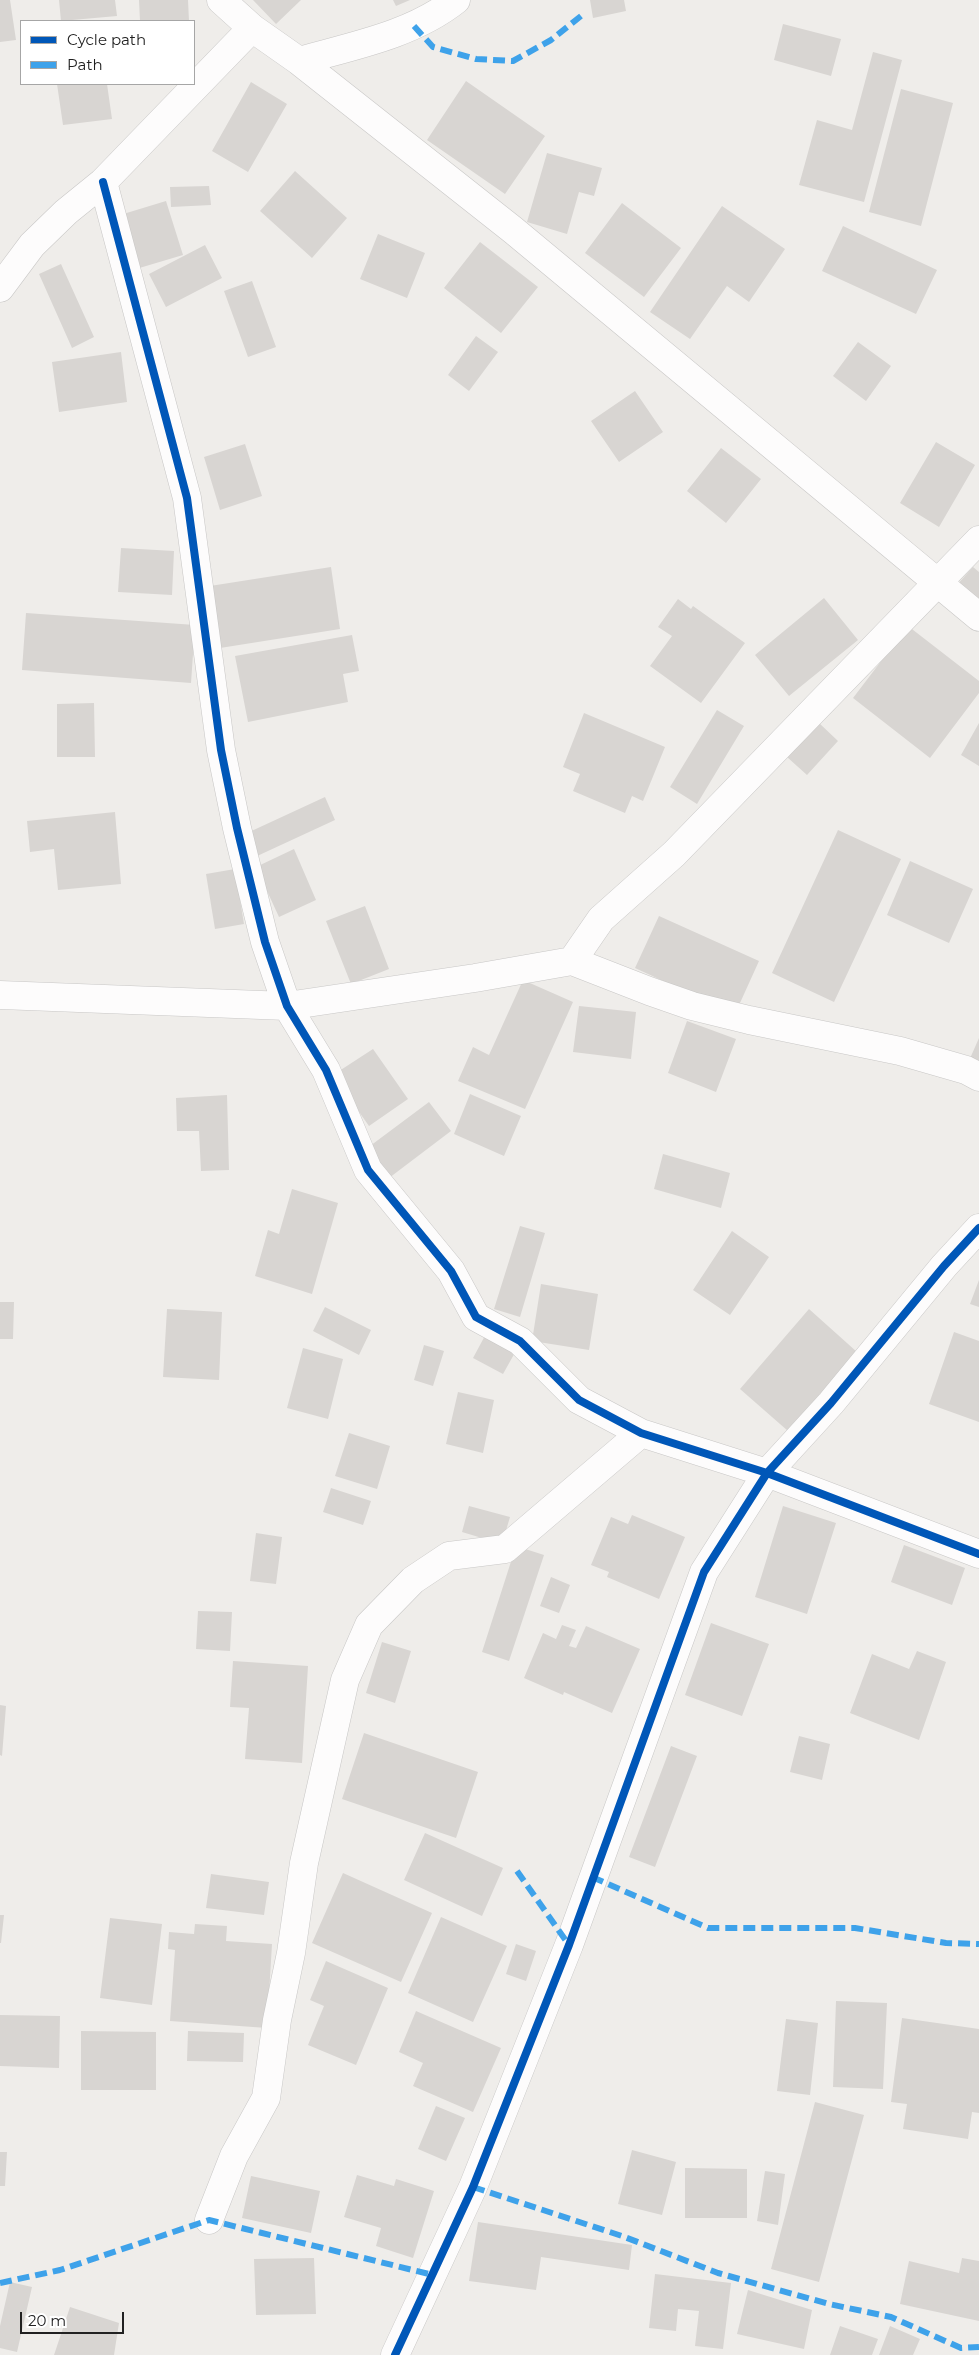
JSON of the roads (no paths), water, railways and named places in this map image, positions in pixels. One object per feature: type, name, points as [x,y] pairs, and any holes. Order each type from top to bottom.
[{"type":"street","points":[[221,0],[252,28],[299,61],[512,230],[979,617]]},
{"type":"street","points":[[299,61],[364,43],[414,26],[456,0]]},
{"type":"street","points":[[0,288],[32,245],[66,212],[103,182],[252,28]]},
{"type":"street","points":[[103,182],[187,498],[221,750],[237,828],[265,942],[288,1006],[326,1070],[368,1170],[451,1271],[476,1317],[520,1341],[578,1400],[641,1433],[767,1473],[979,1554]]},
{"type":"street","points":[[572,961],[601,919],[674,854],[979,540]]},
{"type":"street","points":[[0,995],[288,1006],[475,978],[572,961],[692,1006],[749,1020],[900,1051],[966,1070],[979,1077]]},
{"type":"street","points":[[395,2355],[473,2187],[566,1954],[704,1572],[767,1473],[831,1403],[944,1266],[979,1228]]},
{"type":"street","points":[[209,2220],[234,2156],[266,2098],[291,1953],[304,1863],[345,1680],[369,1625],[413,1580],[449,1556],[505,1549],[641,1433]]}]
